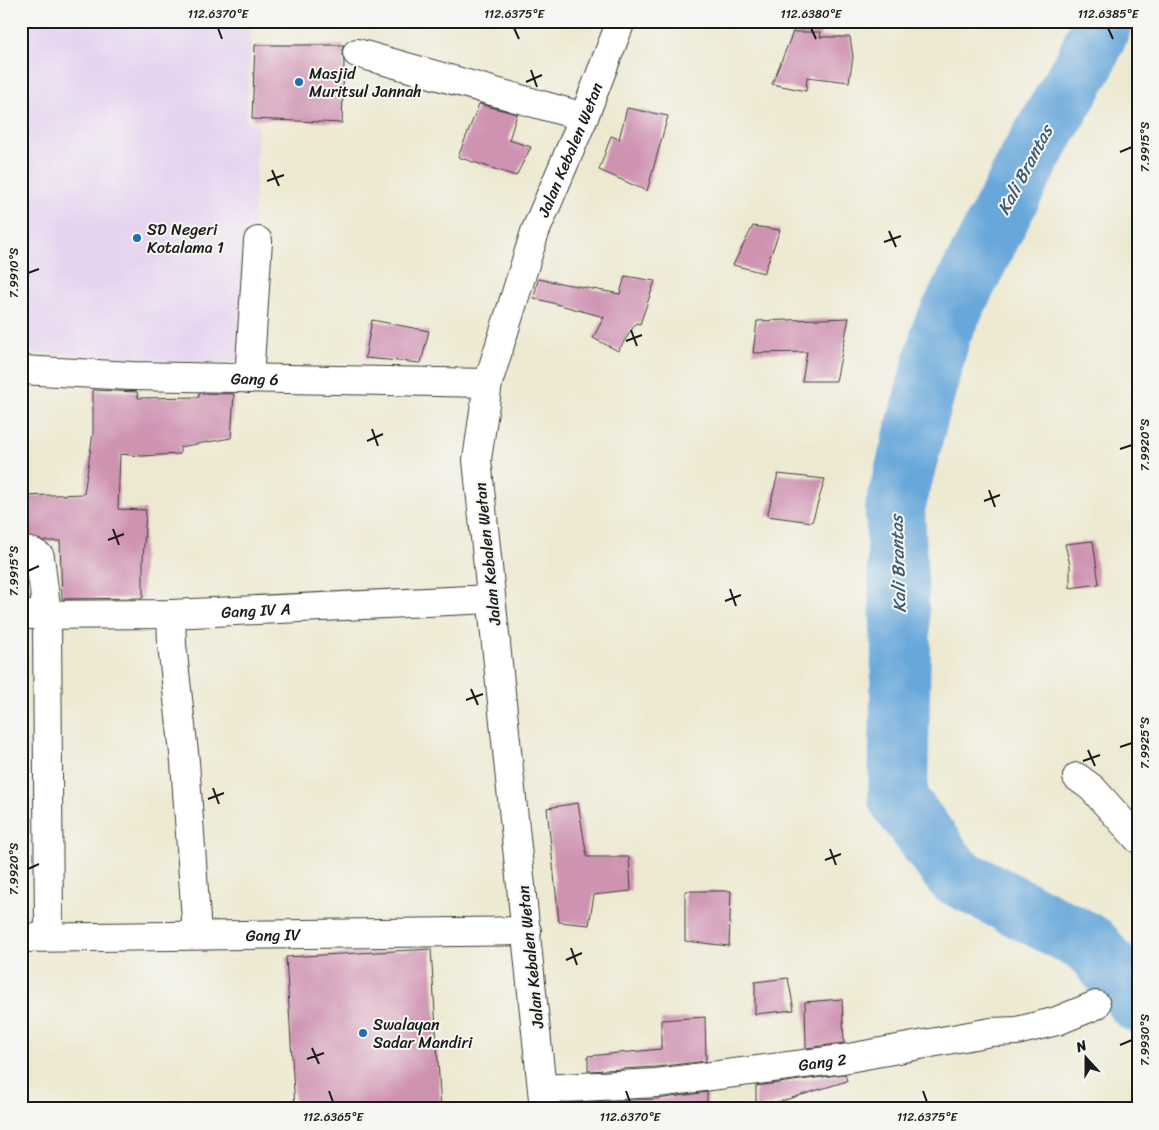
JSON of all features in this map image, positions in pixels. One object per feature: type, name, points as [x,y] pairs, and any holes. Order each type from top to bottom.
[{"type":"street","name":"Jalan Kebalen Wetan","points":[[544,1099],[477,460],[488,383],[535,232],[584,117],[621,21]]},
{"type":"street","points":[[357,53],[584,117]]},
{"type":"street","points":[[249,379],[258,241]]},
{"type":"street","name":"Gang 6","points":[[21,370],[132,376],[488,383]]},
{"type":"street","points":[[21,550],[34,553],[40,557],[34,615],[49,937]]},
{"type":"street","name":"Gang IV A","points":[[34,615],[171,614],[378,606],[491,599]]},
{"type":"street","points":[[171,614],[172,645],[185,762],[197,934]]},
{"type":"street","points":[[1077,777],[1092,788],[1138,839]]},
{"type":"street","name":"Gang IV","points":[[21,938],[197,934],[527,931]]},
{"type":"street","name":"Gang 2","points":[[544,1099],[843,1059],[991,1032],[1017,1031],[1057,1021],[1096,1005]]},
{"type":"shaded area","name":"SD Negeri Kotalama 1","points":[[21,21],[252,21],[246,121],[258,123],[248,364],[21,353]]},
{"type":"building","points":[[793,32],[821,32],[820,37],[850,37],[853,57],[849,82],[807,77],[806,91],[772,84]]},
{"type":"building","name":"Masjid Muritsul Jannah","points":[[255,45],[344,45],[342,49],[344,62],[342,123],[252,119]]},
{"type":"building","points":[[479,104],[517,114],[509,140],[531,147],[516,176],[458,157]]},
{"type":"building","points":[[627,108],[668,116],[647,191],[599,170],[611,136],[619,139]]},
{"type":"building","points":[[753,226],[780,230],[764,273],[733,265]]},
{"type":"building","points":[[625,276],[655,281],[640,324],[636,323],[618,351],[593,338],[604,317],[534,298],[538,279],[620,294]]},
{"type":"building","points":[[849,318],[836,381],[802,381],[807,352],[753,353],[757,321]]},
{"type":"building","points":[[372,320],[429,331],[421,363],[365,358]]},
{"type":"building","points":[[93,390],[137,392],[138,398],[199,397],[199,393],[234,394],[231,438],[180,447],[180,454],[142,456],[120,454],[118,509],[146,510],[143,598],[62,599],[60,541],[44,541],[21,535],[21,496],[84,494],[93,433]]},
{"type":"building","points":[[778,474],[825,479],[812,522],[767,516]]},
{"type":"building","points":[[1093,541],[1099,584],[1070,588],[1070,565],[1065,544]]},
{"type":"building","points":[[578,803],[587,857],[629,857],[631,891],[594,895],[589,925],[559,922],[547,808]]},
{"type":"building","points":[[685,891],[731,891],[729,946],[685,941]]},
{"type":"building","name":"Swalayan Sadar Mandiri","points":[[431,949],[441,1109],[295,1109],[286,957]]},
{"type":"building","points":[[788,978],[794,1010],[755,1014],[755,982]]},
{"type":"building","points":[[842,999],[844,1043],[806,1048],[805,1002]]},
{"type":"building","points":[[705,1017],[706,1061],[656,1067],[588,1071],[588,1056],[661,1049],[661,1020]]},
{"type":"building","points":[[845,1074],[847,1081],[756,1109],[756,1086]]},
{"type":"building","points":[[707,1092],[707,1109],[588,1109],[588,1102],[658,1099]]},
{"type":"waterway","name":"Kali Brantas","points":[[1103,21],[1085,63],[1032,154],[942,330],[919,415],[895,508],[901,649],[898,799],[954,875],[1090,944],[1138,1003]]},
{"type":"place","name":"Masjid Muritsul Jannah","points":[[299,82]]},
{"type":"place","name":"SD Negeri Kotalama 1","points":[[137,238]]},
{"type":"place","name":"Swalayan Sadar Mandiri","points":[[363,1033]]}]
